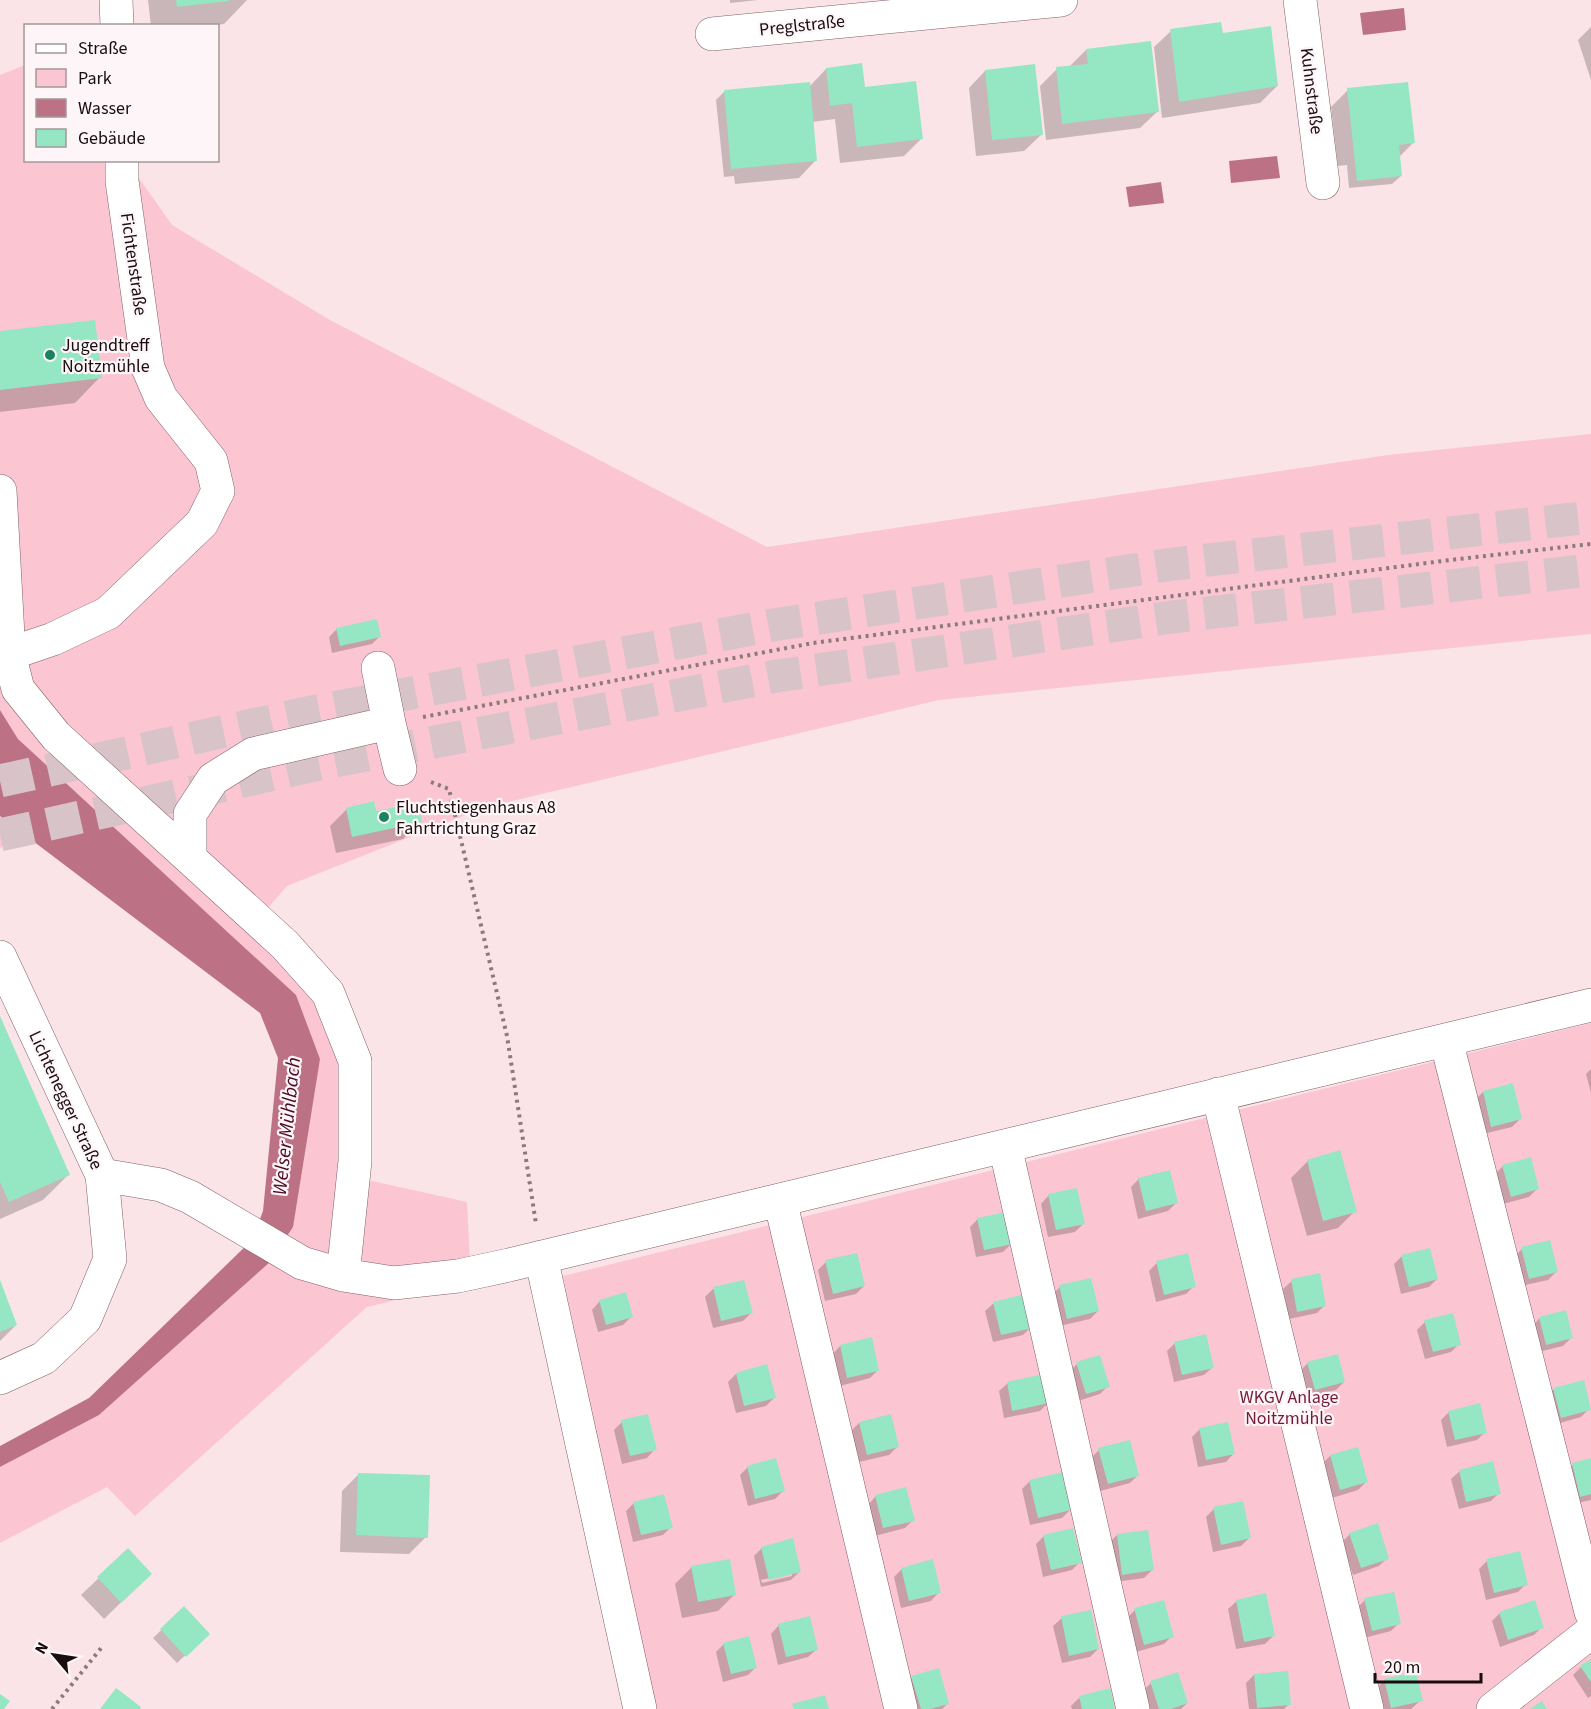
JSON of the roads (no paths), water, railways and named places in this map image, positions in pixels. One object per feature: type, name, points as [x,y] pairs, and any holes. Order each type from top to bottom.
[{"type":"street","points":[[116,0],[117,24]]},
{"type":"street","name":"Preglstraße","points":[[712,34],[890,8],[1061,0]]},
{"type":"street","name":"Kuhnstraße","points":[[1300,0],[1323,183]]},
{"type":"street","name":"Fichtenstraße","points":[[9,654],[53,639],[108,613],[202,523],[218,491],[211,461],[161,398],[148,368],[122,181],[122,162]]},
{"type":"street","points":[[0,491],[9,654],[18,689],[56,736],[285,945],[328,993],[356,1061],[355,1161],[343,1275]]},
{"type":"street","points":[[378,668],[400,769]]},
{"type":"street","points":[[190,858],[190,814],[213,779],[253,754],[389,723]]},
{"type":"street","name":"Lichtenegger Straße","points":[[0,957],[102,1175],[110,1259],[85,1319],[44,1358],[0,1378]]},
{"type":"street","points":[[102,1175],[161,1185],[190,1197],[302,1263],[343,1275],[394,1283],[458,1276],[1591,1005]]},
{"type":"street","points":[[1446,1040],[1591,1612]]},
{"type":"street","points":[[1218,1094],[1367,1709]]},
{"type":"street","points":[[1005,1146],[1134,1709]]},
{"type":"street","points":[[780,1200],[902,1709]]},
{"type":"street","points":[[541,1257],[640,1709]]},
{"type":"street","points":[[1493,1709],[1591,1632]]},
{"type":"water","points":[[1404,8],[1406,30],[1363,35],[1360,13]]},
{"type":"water","points":[[1277,156],[1280,178],[1231,183],[1229,161]]},
{"type":"water","points":[[1161,182],[1164,203],[1129,207],[1126,187]]},
{"type":"water","name":"Welser Mühlbach","points":[[0,710],[18,739],[296,995],[320,1059],[293,1227],[270,1262],[99,1415],[0,1467],[0,1446],[89,1398],[252,1240],[263,1211],[278,1058],[260,1013],[0,816]]},
{"type":"tunnel","points":[[0,781],[311,712],[773,625],[1173,564],[1591,517]]},
{"type":"tunnel","points":[[0,835],[315,765],[777,676],[1172,617],[1591,570]]},
{"type":"place","name":"Jugendtreff Noitzmühle","points":[[50,355]]},
{"type":"place","name":"Fluchtstiegenhaus A8 Fahrtrichtung Graz","points":[[384,817]]},
{"type":"park label","name":"WKGV Anlage Noitzmühle","points":[[1289,1407]]}]
